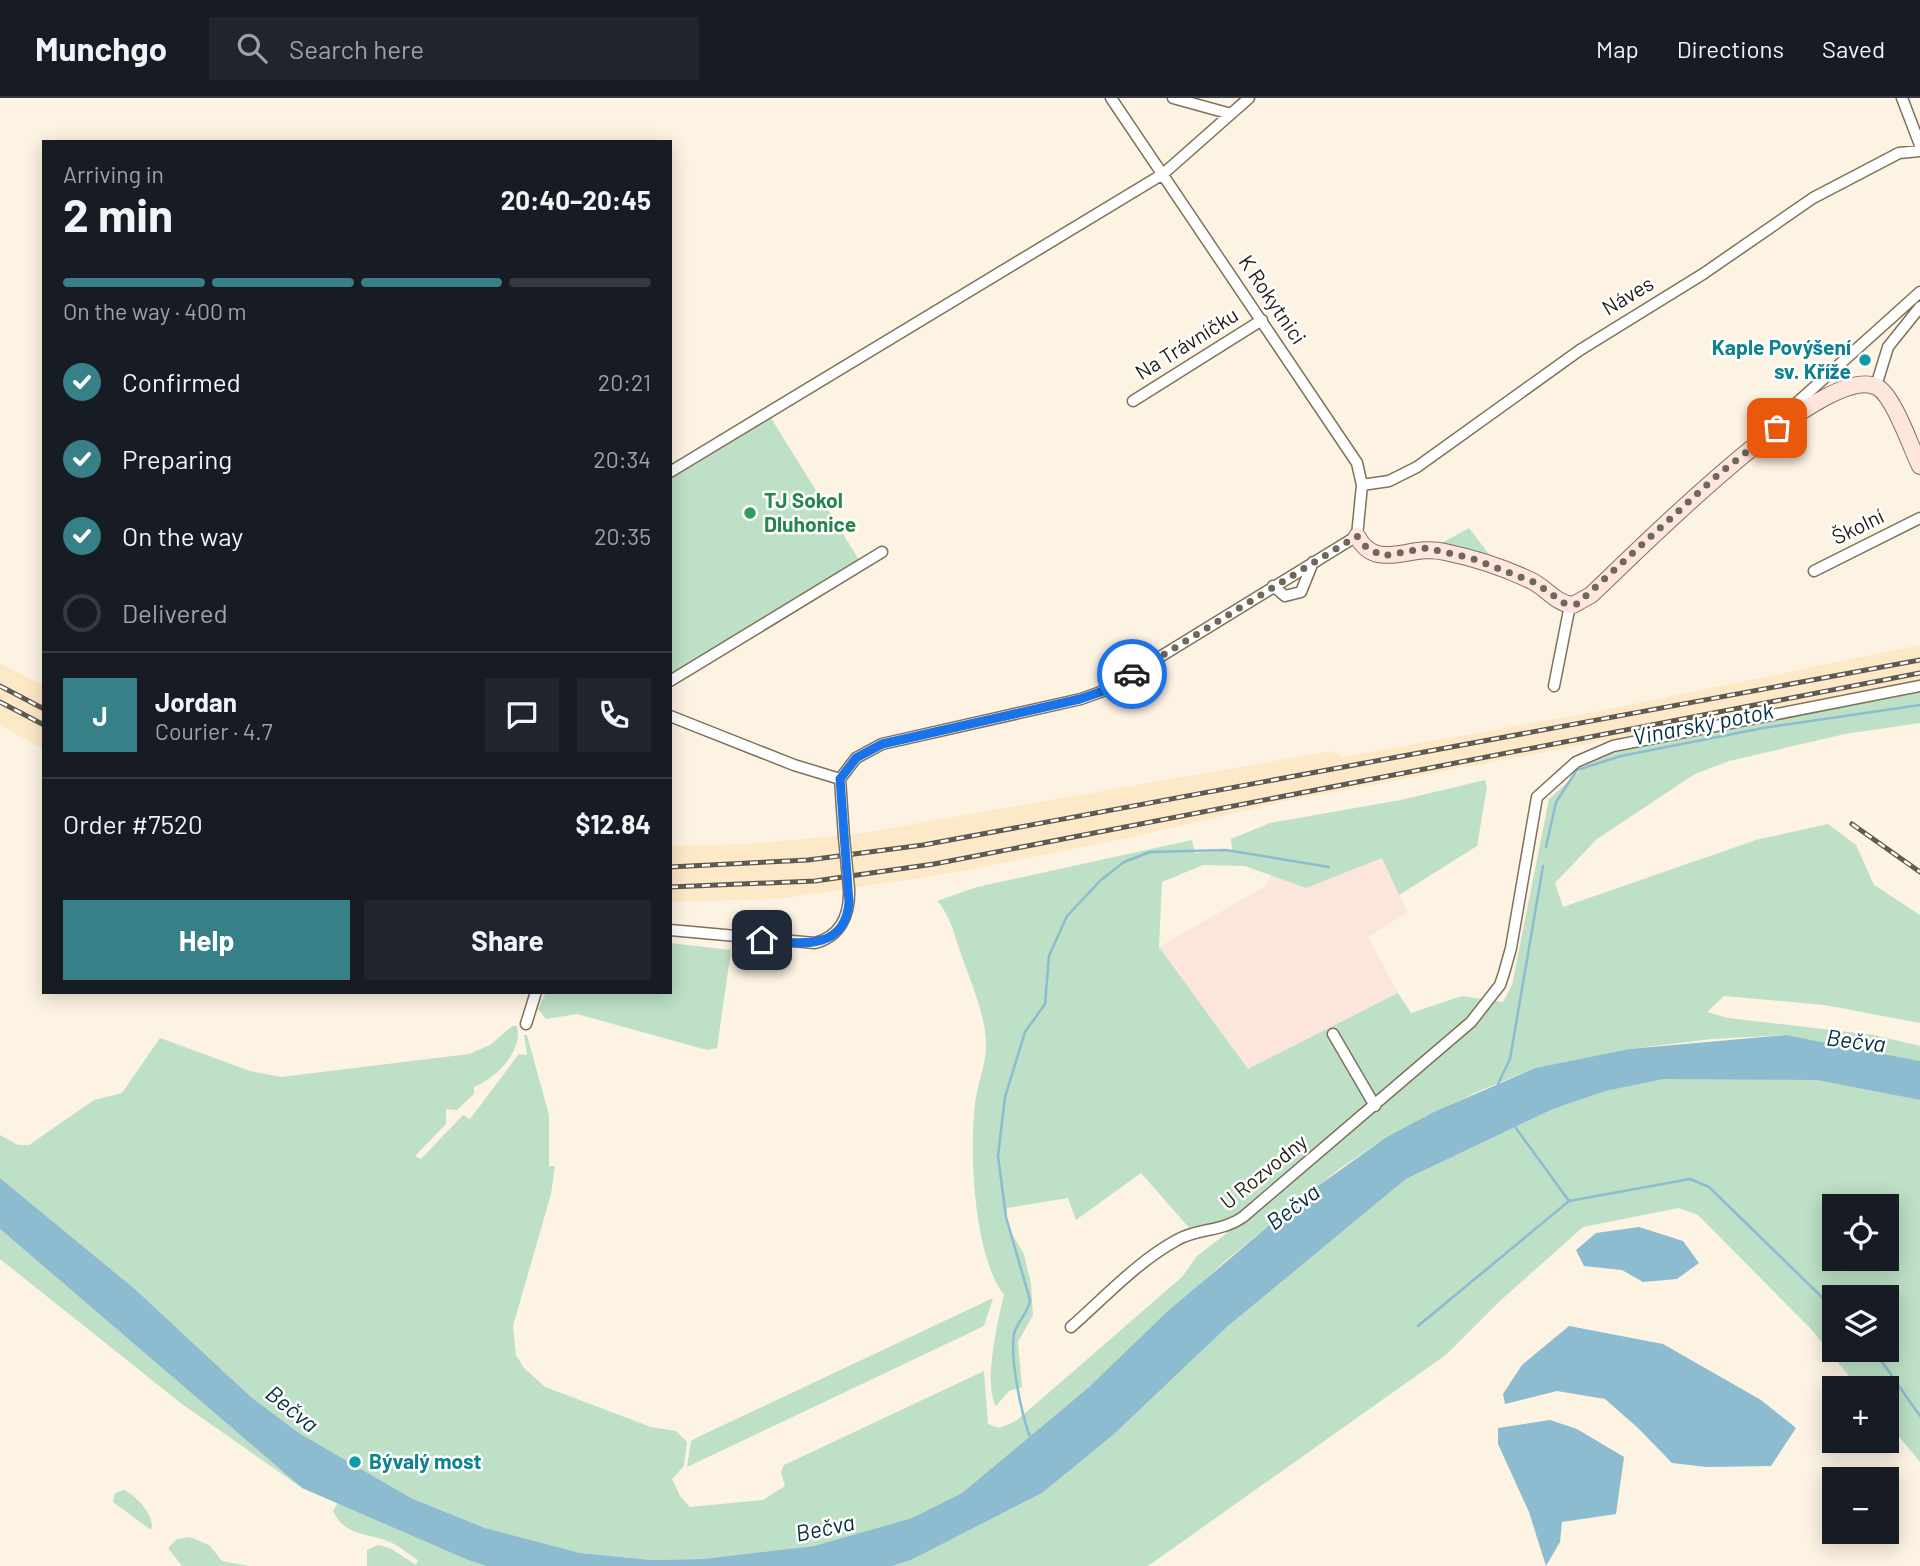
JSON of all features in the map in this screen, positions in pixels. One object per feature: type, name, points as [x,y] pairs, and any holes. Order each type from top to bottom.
[{"type":"street","name":"K Rokytnici","points":[[1111,98],[1353,455],[1360,468],[1362,485],[1357,536]]},
{"type":"street","points":[[1173,98],[1231,114]]},
{"type":"street","points":[[672,471],[1163,174],[1249,98]]},
{"type":"street","points":[[1902,98],[1920,145]]},
{"type":"street","name":"Náves","points":[[1362,485],[1389,481],[1417,467],[1580,350],[1703,274],[1825,191],[1899,153],[1920,151]]},
{"type":"street","points":[[1777,428],[1784,414],[1920,292]]},
{"type":"street","points":[[1876,386],[1886,351],[1920,307]]},
{"type":"street","name":"Na Trávníčku","points":[[1133,401],[1262,320]]},
{"type":"street","points":[[1570,605],[1591,595],[1720,473],[1777,428],[1840,392],[1862,385],[1876,386],[1888,400],[1920,466]]},
{"type":"street","name":"Školní","points":[[1814,571],[1920,519]]},
{"type":"street","points":[[672,930],[815,943],[829,937],[843,922],[849,907],[840,779],[856,758],[882,744],[1080,699],[1106,690],[1357,536],[1367,548],[1383,556],[1426,548],[1471,558],[1530,580],[1570,605]]},
{"type":"street","points":[[672,680],[882,552]]},
{"type":"street","points":[[1273,586],[1285,596],[1301,592],[1313,562]]},
{"type":"street","points":[[1554,686],[1570,605]]},
{"type":"street","name":"U Rozvodny","points":[[1071,1327],[1166,1246],[1187,1235],[1226,1227],[1243,1217],[1471,1022],[1500,985],[1511,948],[1537,797],[1576,762],[1599,750],[1920,686]]},
{"type":"street","points":[[672,717],[794,765],[840,779]]},
{"type":"street","points":[[526,1024],[528,1009],[535,994]]},
{"type":"street","points":[[1333,1034],[1375,1105]]},
{"type":"shaded area","points":[[1920,645],[1920,681],[1286,801],[1142,835],[952,873],[779,899],[672,902],[672,846],[747,844],[850,835],[1332,751],[1342,757],[1594,712]]},
{"type":"shaded area","points":[[0,663],[42,685],[42,749],[0,725]]},
{"type":"shaded area","points":[[1382,858],[1408,912],[1368,937],[1398,993],[1248,1069],[1159,947],[1264,887],[1271,875],[1306,888]]},
{"type":"green space","name":"TJ Sokol Dluhonice","points":[[771,418],[861,563],[672,677],[672,478]]},
{"type":"green space","points":[[1469,528],[1492,558],[1438,545]]},
{"type":"green space","points":[[1920,692],[1920,723],[1845,734],[1729,761],[1695,774],[1597,839],[1555,883],[1563,907],[1756,840],[1828,824],[1856,845],[1874,885],[1920,915],[1920,1023],[1825,1005],[1724,996],[1707,1012],[1728,1018],[1874,1035],[1920,1046],[1920,1061],[1786,1035],[1712,1039],[1629,1049],[1535,1068],[1479,1091],[1385,1138],[1339,1169],[1224,1262],[1089,1387],[962,1493],[912,1518],[814,1546],[703,1559],[651,1560],[580,1553],[485,1528],[411,1498],[299,1433],[251,1397],[136,1290],[0,1178],[0,1135],[18,1145],[29,1145],[94,1100],[122,1093],[160,1038],[250,1071],[281,1077],[469,1054],[490,1045],[512,1026],[517,1026],[516,1045],[506,1063],[491,1077],[474,1087],[474,1094],[457,1110],[446,1109],[446,1124],[415,1156],[421,1159],[463,1115],[470,1119],[519,1054],[527,1055],[524,1035],[527,1035],[549,1115],[549,1166],[555,1166],[551,1194],[513,1326],[516,1355],[524,1368],[545,1387],[651,1427],[676,1431],[687,1442],[684,1466],[672,1479],[680,1496],[690,1507],[763,1500],[785,1486],[781,1472],[784,1465],[984,1371],[988,1424],[999,1428],[1016,1421],[1182,1277],[1197,1256],[1227,1233],[1216,1226],[1191,1230],[1141,1173],[1076,1220],[1068,1198],[1007,1208],[1007,1226],[1024,1254],[1031,1284],[1033,1315],[1018,1342],[1022,1387],[1009,1391],[996,1406],[992,1396],[991,1368],[1004,1295],[994,1278],[980,1230],[973,1149],[975,1104],[985,1061],[984,1023],[952,926],[937,901],[977,887],[1192,840],[1195,853],[1232,850],[1231,839],[1270,823],[1401,800],[1485,780],[1487,787],[1477,846],[1399,895],[1382,858],[1306,888],[1245,866],[1203,865],[1162,882],[1159,947],[1248,1069],[1398,993],[1411,1013],[1462,996],[1503,1002],[1512,985],[1549,799],[1594,758],[1647,744]]},
{"type":"green space","points":[[672,943],[731,950],[717,1048],[707,1050],[577,1014],[546,1019],[538,1009],[545,994],[672,994]]},
{"type":"green space","points":[[1664,1079],[1816,1080],[1920,1100],[1920,1462],[1899,1437],[1899,1376],[1849,1376],[1838,1362],[1899,1362],[1899,1285],[1822,1285],[1822,1343],[1698,1215],[1679,1208],[1583,1227],[1500,1301],[1447,1354],[1148,1566],[892,1566],[911,1560],[1042,1493],[1113,1435],[1228,1326],[1406,1179],[1553,1109],[1606,1091]]},
{"type":"green space","points":[[0,1229],[302,1488],[182,1404],[0,1259]]},
{"type":"green space","points":[[993,1298],[984,1326],[687,1467],[691,1441],[696,1438]]},
{"type":"green space","points":[[124,1490],[144,1507],[151,1519],[151,1530],[113,1502],[115,1493]]},
{"type":"green space","points":[[338,1503],[486,1566],[367,1566],[367,1550],[378,1545],[390,1548],[416,1565],[418,1560],[394,1544],[350,1530],[333,1511]]},
{"type":"green space","points":[[190,1537],[209,1545],[222,1561],[249,1566],[182,1566],[168,1548],[177,1539]]},
{"type":"water","name":"Bečva","points":[[1786,1035],[1920,1061],[1920,1100],[1816,1080],[1664,1079],[1606,1091],[1553,1109],[1406,1179],[1228,1326],[1113,1435],[1042,1493],[911,1560],[892,1566],[486,1566],[468,1560],[302,1488],[0,1229],[0,1178],[136,1290],[251,1397],[299,1433],[411,1498],[485,1528],[580,1553],[651,1560],[703,1559],[814,1546],[912,1518],[962,1493],[1089,1387],[1168,1311],[1304,1196],[1385,1138],[1434,1112],[1535,1068],[1629,1049]]},
{"type":"water","points":[[1639,1227],[1683,1241],[1699,1263],[1677,1279],[1643,1282],[1622,1270],[1584,1266],[1576,1250],[1596,1233]]},
{"type":"water","points":[[1569,1326],[1663,1344],[1761,1400],[1796,1428],[1771,1466],[1707,1467],[1672,1463],[1605,1399],[1557,1391],[1505,1404],[1503,1394],[1522,1365]]},
{"type":"water","points":[[1550,1420],[1577,1429],[1624,1457],[1616,1514],[1562,1522],[1560,1542],[1546,1566],[1529,1512],[1498,1444],[1498,1428]]},
{"type":"waterway","name":"Vinarský potok","points":[[1546,847],[1556,802],[1577,770],[1621,756],[1763,728],[1920,705]]},
{"type":"waterway","points":[[1030,1437],[1017,1386],[1013,1345],[1014,1334],[1030,1300],[1006,1217],[998,1156],[1005,1097],[1025,1032],[1045,1004],[1049,956],[1067,916],[1101,880],[1124,862],[1150,852],[1226,850],[1329,867]]},
{"type":"waterway","name":"Vinarský potok","points":[[1498,1084],[1510,1059],[1543,866]]},
{"type":"waterway","points":[[1513,1124],[1569,1201],[1690,1179],[1709,1187],[1822,1297]]},
{"type":"waterway","points":[[1418,1326],[1569,1201]]},
{"type":"waterway","points":[[1882,1362],[1920,1416]]},
{"type":"railway","points":[[672,867],[808,860],[923,845],[1920,660]]},
{"type":"railway","points":[[672,887],[815,881],[934,864],[1920,673]]},
{"type":"railway","points":[[0,686],[42,708]]},
{"type":"railway","points":[[0,702],[42,724]]},
{"type":"railway","points":[[1852,824],[1920,872]]},
{"type":"way so far","points":[[1132,674],[1357,536],[1363,545],[1377,555],[1390,556],[1426,548],[1471,558],[1530,580],[1564,603],[1577,604],[1591,595],[1720,473],[1777,428]]},
{"type":"place","name":"Kaple Povýšení sv. Kříže","points":[[1865,360]]},
{"type":"place","name":"TJ Sokol Dluhonice","points":[[750,513]]},
{"type":"place","name":"Bývalý most","points":[[355,1462]]},
{"type":"route","points":[[762,940],[815,943],[834,933],[846,917],[849,902],[840,779],[850,764],[864,752],[882,744],[936,730],[1080,699],[1106,690],[1132,674]]}]
